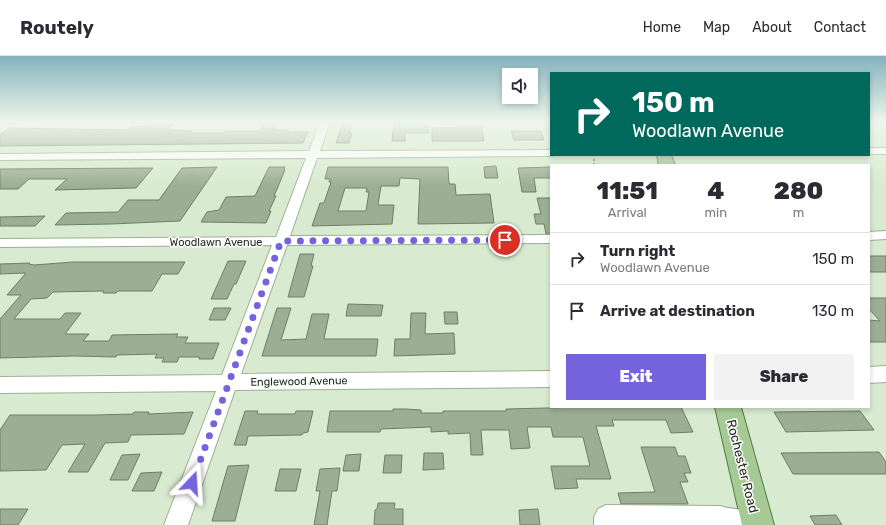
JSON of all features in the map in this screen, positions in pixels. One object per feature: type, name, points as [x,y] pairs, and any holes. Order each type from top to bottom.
[{"type":"main road","name":"Rochester Road","points":[[728,408],[758,524]]},
{"type":"street","points":[[176,525],[316,144]]},
{"type":"street","points":[[870,151],[886,151]]},
{"type":"street","points":[[0,157],[550,153]]},
{"type":"street","points":[[870,236],[886,236]]},
{"type":"street","name":"Woodlawn Avenue","points":[[0,244],[550,239]]},
{"type":"street","points":[[870,375],[886,374]]},
{"type":"street","name":"Englewood Avenue","points":[[0,385],[550,379]]},
{"type":"street","points":[[606,525],[606,517],[720,518],[732,522],[758,524]]},
{"type":"path","points":[[594,159],[594,164]]},
{"type":"building","points":[[0,144],[213,144],[0,146]]},
{"type":"building","points":[[496,166],[498,178],[485,178],[484,167]]},
{"type":"building","points":[[217,167],[180,221],[55,225],[66,213],[118,212],[128,200],[159,200],[182,168]]},
{"type":"building","points":[[269,167],[285,167],[285,170],[274,196],[276,196],[269,211],[271,211],[266,223],[201,222],[207,212],[219,210],[226,197],[255,196]]},
{"type":"building","points":[[328,167],[448,167],[449,184],[455,184],[456,195],[490,194],[494,223],[418,224],[420,179],[400,178],[399,186],[381,186],[378,205],[394,205],[392,224],[312,226],[320,203],[324,203],[331,182],[329,182],[330,179],[325,179]],"holes":[[[345,188],[367,188],[366,192],[369,192],[366,211],[338,211]]]},
{"type":"building","points":[[550,167],[550,178],[534,178],[536,192],[522,192],[518,168]]},
{"type":"building","points":[[153,168],[136,188],[55,190],[67,179],[29,179],[18,189],[0,189],[0,169]]},
{"type":"building","points":[[537,198],[550,198],[550,234],[546,234],[544,224],[536,224],[534,214],[541,214]]},
{"type":"building","points":[[45,216],[35,226],[0,226],[0,217]]},
{"type":"building","points":[[300,254],[314,254],[311,266],[313,266],[304,297],[288,297]]},
{"type":"building","points":[[870,256],[886,256],[886,272],[870,272]]},
{"type":"building","points":[[228,261],[246,261],[236,284],[234,284],[227,299],[211,299]]},
{"type":"building","points":[[73,262],[185,262],[178,274],[162,274],[152,291],[118,291],[116,293],[103,293],[104,291],[53,292],[47,298],[31,299],[14,319],[60,319],[65,313],[81,313],[65,334],[89,334],[83,341],[109,341],[112,335],[178,334],[176,337],[188,337],[185,343],[219,343],[213,359],[199,359],[200,357],[179,357],[177,362],[162,362],[164,358],[155,358],[157,354],[117,355],[116,357],[74,356],[0,358],[0,319],[21,295],[7,295],[26,273],[0,274],[0,264],[30,263],[29,264],[34,265]]},
{"type":"building","points":[[870,298],[886,298],[886,342],[870,342],[870,320],[880,321],[870,310]]},
{"type":"building","points":[[348,304],[383,305],[381,316],[346,316]]},
{"type":"building","points":[[214,308],[231,308],[225,320],[209,320]]},
{"type":"building","points":[[277,308],[291,308],[281,340],[306,339],[312,314],[329,314],[324,339],[378,339],[376,356],[262,356]]},
{"type":"building","points":[[444,312],[457,312],[458,324],[445,324]]},
{"type":"building","points":[[411,313],[426,313],[425,334],[454,333],[455,354],[394,356],[395,339],[410,339]]},
{"type":"building","points":[[681,408],[693,432],[671,433],[666,420],[612,420],[614,426],[596,426],[611,479],[576,479],[578,488],[555,489],[551,466],[590,466],[583,437],[553,437],[551,427],[527,427],[530,448],[511,449],[509,430],[481,430],[483,455],[471,455],[470,433],[448,434],[448,431],[431,432],[431,427],[381,429],[380,432],[327,432],[330,411],[393,411],[393,409],[406,409],[421,410],[421,413],[443,413],[443,411],[506,411],[506,409]]},
{"type":"building","points":[[245,411],[258,411],[257,414],[295,414],[296,411],[313,411],[308,432],[303,433],[302,435],[248,436],[246,445],[234,445]]},
{"type":"building","points":[[860,411],[874,430],[786,432],[774,412]]},
{"type":"building","points":[[134,412],[149,412],[148,414],[193,412],[184,434],[131,435],[128,442],[105,443],[88,472],[68,472],[85,444],[62,445],[46,470],[0,471],[0,430],[10,415],[96,415],[133,414]]},
{"type":"building","points":[[641,447],[675,447],[678,456],[685,456],[691,473],[684,473],[688,482],[680,482],[688,504],[621,504],[618,493],[655,492]]},
{"type":"building","points":[[879,452],[886,462],[886,474],[793,474],[781,453]]},
{"type":"building","points":[[424,453],[443,453],[444,469],[423,470]]},
{"type":"building","points":[[140,454],[128,480],[110,480],[122,455]]},
{"type":"building","points":[[361,454],[359,471],[343,471],[346,455]]},
{"type":"building","points":[[385,455],[402,455],[401,473],[383,473]]},
{"type":"building","points":[[249,465],[235,521],[212,521],[228,466]]},
{"type":"building","points":[[340,468],[337,491],[332,491],[327,525],[314,525],[320,491],[316,491],[320,469]]},
{"type":"building","points":[[280,469],[301,469],[296,491],[275,491]]},
{"type":"building","points":[[162,472],[154,491],[132,491],[141,473]]},
{"type":"building","points":[[378,503],[395,503],[394,509],[403,509],[403,525],[374,525],[375,510],[377,509]]},
{"type":"building","points":[[0,509],[28,509],[18,525],[0,525]]},
{"type":"building","points":[[538,509],[540,525],[520,525],[519,510]]},
{"type":"building","points":[[836,515],[842,525],[815,525],[810,516]]},
{"type":"route","points":[[192,483],[281,241],[505,240]]}]
